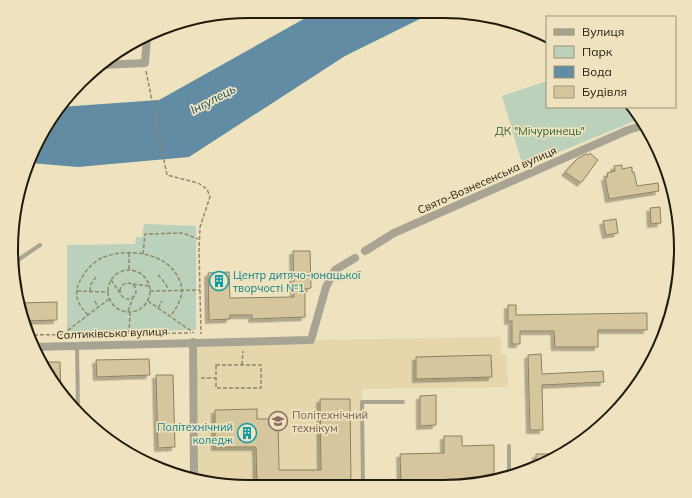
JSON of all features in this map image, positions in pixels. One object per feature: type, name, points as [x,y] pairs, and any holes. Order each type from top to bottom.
[{"type":"street","points":[[110,65],[145,63],[147,42]]},
{"type":"street","name":"Свято-Вознесенська вулиця","points":[[365,251],[394,233],[628,130],[639,127]]},
{"type":"street","points":[[194,473],[193,378],[197,342],[311,340],[326,287],[335,270],[354,258]]},
{"type":"street","name":"Салтиківська вулиця","points":[[40,346],[197,342]]},
{"type":"lane","points":[[18,260],[40,245]]},
{"type":"lane","points":[[76,346],[78,404]]},
{"type":"lane","points":[[363,480],[362,402],[403,402]]},
{"type":"lane","points":[[509,446],[509,470]]},
{"type":"path","points":[[145,63],[167,175],[198,183],[207,188],[210,197],[200,227],[200,290],[197,342]]},
{"type":"path","points":[[143,254],[145,234],[183,233],[199,239]]},
{"type":"path","points":[[129,270],[130,253]]},
{"type":"path","points":[[88,315],[78,303],[76,296],[83,276],[92,264],[103,257],[114,254],[130,253],[143,254],[158,258],[169,265],[177,275],[182,290],[180,301],[171,316]]},
{"type":"path","points":[[129,270],[142,274],[149,282],[150,286],[148,301],[139,309],[129,312],[114,307],[109,299],[108,292],[111,280],[117,273],[122,271],[129,270]]},
{"type":"path","points":[[158,275],[166,284],[168,291]]},
{"type":"path","points":[[90,291],[91,284],[96,277]]},
{"type":"path","points":[[111,280],[125,298],[133,298]]},
{"type":"path","points":[[120,293],[122,285],[129,283],[150,286]]},
{"type":"path","points":[[129,334],[129,312],[136,293],[136,288],[133,284]]},
{"type":"path","points":[[150,291],[200,290]]},
{"type":"path","points":[[77,291],[108,292]]},
{"type":"path","points":[[63,335],[109,299]]},
{"type":"path","points":[[95,301],[98,308]]},
{"type":"path","points":[[35,335],[194,333],[192,330],[148,301]]},
{"type":"path","points":[[158,308],[162,301]]},
{"type":"path","points":[[242,365],[243,341]]},
{"type":"path","points":[[216,365],[242,365],[261,365],[261,388],[216,388],[216,365]]},
{"type":"path","points":[[193,378],[216,378]]},
{"type":"shaded area","name":"Політехнічний технікум","points":[[501,337],[501,354],[507,354],[508,387],[362,389],[363,480],[234,480],[204,476],[194,473],[193,342]]},
{"type":"green space","name":"ДК \"Мічуринець\"","points":[[546,81],[546,108],[626,108],[635,121],[523,167],[502,96]]},
{"type":"green space","points":[[144,224],[196,226],[196,330],[67,333],[67,245],[135,244],[136,237],[142,237]]},
{"type":"water","name":"Інгулець","points":[[305,18],[422,18],[345,56],[189,157],[78,167],[35,163],[49,133],[67,106],[159,100]]},
{"type":"building","points":[[590,153],[598,160],[581,183],[565,172],[578,158]]},
{"type":"building","points":[[622,165],[622,169],[632,167],[632,172],[634,172],[637,186],[658,183],[659,191],[609,199],[605,177],[608,177],[607,173],[615,171],[614,166]]},
{"type":"building","points":[[660,207],[661,223],[651,224],[650,208]]},
{"type":"building","points":[[616,219],[618,233],[606,235],[603,221]]},
{"type":"building","name":"Центр дитячо-юнацької творчості №1","points":[[293,251],[310,251],[311,288],[305,289],[305,317],[252,319],[252,315],[230,315],[230,319],[209,320],[208,273],[229,272],[230,298],[294,297]]},
{"type":"building","points":[[57,302],[57,320],[29,321],[24,303]]},
{"type":"building","points":[[508,305],[516,305],[516,315],[647,313],[647,330],[598,330],[598,347],[555,347],[554,331],[520,331],[520,344],[512,344],[512,321],[508,321]]},
{"type":"building","points":[[541,354],[542,374],[603,371],[604,382],[542,385],[543,430],[530,430],[528,355]]},
{"type":"building","points":[[491,355],[492,377],[416,379],[416,357]]},
{"type":"building","points":[[149,359],[150,375],[97,377],[96,360]]},
{"type":"building","points":[[48,362],[60,362],[61,382]]},
{"type":"building","points":[[156,375],[173,375],[175,447],[158,448]]},
{"type":"building","points":[[436,395],[436,425],[420,426],[420,396]]},
{"type":"building","name":"Політехнічний коледж","points":[[320,399],[350,399],[351,480],[257,480],[256,447],[215,447],[215,410],[257,409],[257,419],[278,419],[279,470],[321,470]]},
{"type":"building","points":[[444,436],[462,436],[462,446],[494,445],[494,474],[458,480],[401,480],[400,454],[444,453]]},
{"type":"building","points":[[536,454],[549,454],[545,456],[536,460]]},
{"type":"place","name":"Центр дитячо-юнацької творчості №1","points":[[219,281]]},
{"type":"place","name":"Політехнічний технікум","points":[[278,421]]},
{"type":"place","name":"Політехнічний коледж","points":[[247,433]]}]
